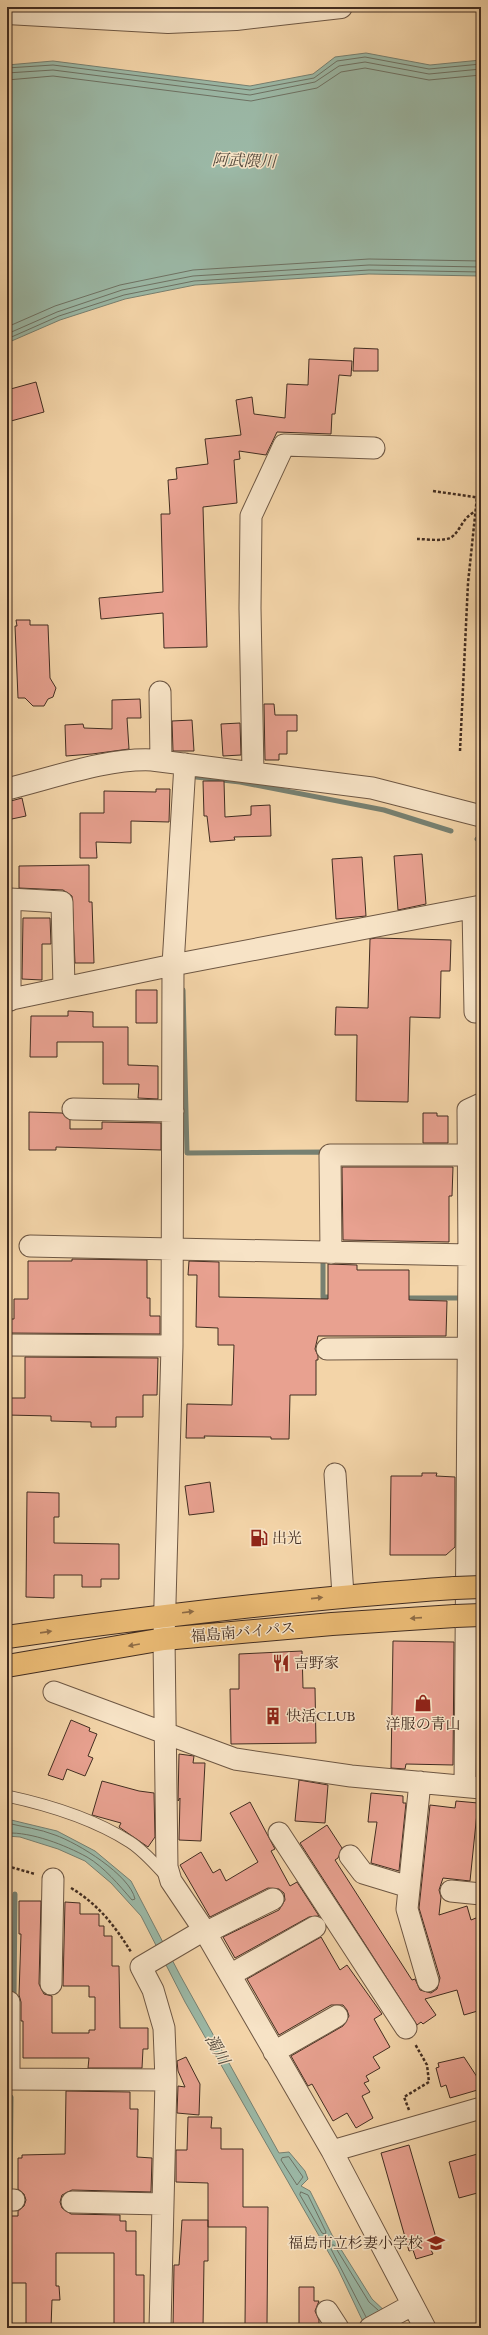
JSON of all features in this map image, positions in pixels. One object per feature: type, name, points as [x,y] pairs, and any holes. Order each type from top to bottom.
[{"type":"highway","name":"福島南バイパス","points":[[7,1637],[166,1615],[343,1595],[481,1587]]},
{"type":"highway","name":"福島南バイパス","points":[[7,1666],[164,1639],[324,1624],[481,1615]]},
{"type":"street","points":[[7,13],[168,22],[236,19],[341,7]]},
{"type":"street","points":[[253,772],[250,608],[251,516],[284,445],[374,448]]},
{"type":"street","points":[[160,692],[161,761]]},
{"type":"street","points":[[7,789],[111,764],[134,760],[161,761],[372,788],[481,816]]},
{"type":"street","points":[[185,764],[173,965],[171,1250],[172,1346],[166,1615],[164,1639],[167,1867],[171,1881],[200,1934],[230,1975],[332,2151],[425,2328]]},
{"type":"street","points":[[64,988],[62,902],[10,899],[8,1000],[173,965],[477,907],[475,1012]]},
{"type":"street","points":[[54,1692],[165,1735],[235,1759],[351,1776],[473,1786],[474,1444],[468,1348],[469,1255],[473,1150],[468,1110],[481,1104]]},
{"type":"street","points":[[73,1109],[173,1111]]},
{"type":"street","points":[[331,1253],[330,1154],[473,1150]]},
{"type":"street","points":[[30,1246],[469,1255]]},
{"type":"street","points":[[7,1345],[172,1346]]},
{"type":"street","points":[[327,1349],[468,1348]]},
{"type":"street","points":[[335,1474],[343,1595]]},
{"type":"street","points":[[420,1782],[407,1909],[428,1981]]},
{"type":"street","points":[[280,1834],[406,2028]]},
{"type":"street","points":[[350,1856],[363,1873],[409,1887]]},
{"type":"street","points":[[51,1984],[53,1879]]},
{"type":"street","points":[[451,1891],[481,1894]]},
{"type":"street","points":[[160,2328],[166,2080],[164,2028],[146,1965],[200,1934],[273,1899]]},
{"type":"street","points":[[230,1975],[315,1927]]},
{"type":"street","points":[[9,2002],[8,2079],[166,2080]]},
{"type":"street","points":[[274,2052],[337,2016]]},
{"type":"street","points":[[332,2151],[481,2108]]},
{"type":"street","points":[[72,2202],[163,2204]]},
{"type":"street","points":[[370,2328],[412,2305]]},
{"type":"lane","points":[[7,1796],[74,1814],[130,1842],[148,1856],[171,1881]]},
{"type":"path","points":[[433,491],[481,498]]},
{"type":"path","points":[[460,751],[468,583],[477,497]]},
{"type":"path","points":[[417,539],[446,540],[452,538],[467,515],[475,512]]},
{"type":"path","points":[[7,1866],[53,1879],[89,1898],[115,1926],[146,1965]]},
{"type":"path","points":[[406,2028],[427,2065],[429,2082],[404,2097],[417,2126]]},
{"type":"water","name":"阿武隈川","points":[[366,53],[430,65],[481,60],[481,276],[369,274],[195,285],[125,299],[60,320],[7,343],[7,65],[53,61],[250,86],[313,74],[335,57]]},
{"type":"water","name":"濁川","points":[[7,1819],[57,1831],[95,1851],[131,1881],[180,1975],[279,2153],[289,2152],[305,2171],[308,2179],[301,2186],[310,2191],[332,2235],[372,2299],[403,2328],[366,2328],[338,2269],[185,2002],[141,1916],[111,1883],[85,1861],[58,1849],[20,1837],[7,1836]]},
{"type":"building","points":[[354,348],[378,349],[378,371],[353,371]]},
{"type":"building","points":[[309,359],[352,361],[351,376],[339,375],[335,414],[332,414],[331,434],[277,432],[266,455],[239,451],[240,459],[234,460],[237,503],[203,507],[207,647],[164,648],[163,613],[101,619],[99,598],[163,592],[161,514],[170,514],[168,480],[177,479],[176,468],[208,464],[205,439],[241,435],[236,400],[252,397],[254,414],[285,418],[287,384],[308,385]]},
{"type":"building","points":[[36,382],[44,412],[11,421],[7,407],[7,390]]},
{"type":"building","points":[[16,620],[30,620],[30,625],[48,625],[50,678],[56,688],[53,697],[48,699],[44,706],[33,706],[25,698],[18,698]]},
{"type":"building","points":[[140,699],[141,718],[127,718],[129,749],[66,756],[65,725],[83,724],[84,728],[112,729],[112,700]]},
{"type":"building","points":[[264,704],[274,704],[275,715],[297,715],[297,731],[287,731],[287,754],[279,754],[279,760],[265,760]]},
{"type":"building","points":[[192,720],[194,751],[173,751],[172,721]]},
{"type":"building","points":[[240,723],[241,755],[223,756],[221,724]]},
{"type":"building","points":[[203,781],[224,781],[225,817],[251,815],[251,806],[270,805],[271,836],[234,837],[235,840],[210,842],[207,816],[204,816]]},
{"type":"building","points":[[156,789],[170,789],[169,822],[131,821],[131,843],[96,842],[97,858],[80,858],[80,813],[104,813],[104,791],[156,792]]},
{"type":"building","points":[[22,798],[26,816],[7,820],[7,802]]},
{"type":"building","points":[[422,854],[426,904],[398,910],[394,856]]},
{"type":"building","points":[[362,857],[366,916],[336,919],[332,859]]},
{"type":"building","points":[[89,865],[89,902],[92,902],[94,963],[75,963],[72,896],[63,890],[19,888],[19,866]]},
{"type":"building","points":[[23,918],[50,918],[51,944],[42,944],[42,980],[22,979]]},
{"type":"building","points":[[370,939],[451,940],[450,971],[441,971],[440,1018],[410,1017],[408,1102],[356,1101],[357,1035],[335,1035],[336,1007],[368,1008]]},
{"type":"building","points":[[136,990],[157,990],[157,1023],[136,1023]]},
{"type":"building","points":[[68,1011],[93,1012],[93,1027],[128,1027],[128,1065],[158,1066],[158,1099],[138,1098],[139,1084],[103,1084],[103,1042],[57,1042],[57,1057],[30,1057],[31,1016],[68,1016]]},
{"type":"building","points":[[29,1112],[62,1113],[70,1120],[70,1129],[102,1129],[102,1122],[161,1123],[161,1150],[56,1147],[56,1150],[29,1150]]},
{"type":"building","points":[[423,1113],[437,1113],[437,1116],[448,1116],[448,1143],[423,1143]]},
{"type":"building","points":[[342,1167],[453,1167],[452,1196],[449,1196],[449,1242],[343,1240]]},
{"type":"building","points":[[72,1259],[147,1260],[147,1298],[150,1298],[150,1316],[160,1316],[160,1334],[7,1333],[7,1319],[14,1319],[14,1299],[28,1299],[28,1261],[72,1261]]},
{"type":"building","points":[[189,1261],[219,1262],[219,1297],[328,1299],[328,1264],[357,1265],[357,1270],[409,1270],[409,1300],[447,1301],[446,1336],[318,1336],[315,1349],[318,1356],[318,1360],[316,1360],[316,1395],[290,1395],[289,1439],[271,1439],[271,1437],[204,1436],[205,1438],[186,1438],[187,1404],[232,1405],[234,1345],[218,1345],[218,1328],[196,1327],[197,1275],[188,1275]]},
{"type":"building","points":[[25,1357],[158,1358],[157,1395],[143,1395],[143,1417],[116,1417],[116,1427],[91,1427],[91,1422],[51,1421],[51,1416],[7,1415],[7,1398],[25,1398]]},
{"type":"building","points":[[422,1473],[437,1473],[436,1476],[455,1477],[455,1547],[446,1555],[390,1555],[391,1476],[422,1476]]},
{"type":"building","points":[[210,1482],[214,1512],[189,1515],[185,1486]]},
{"type":"building","points":[[27,1492],[59,1493],[59,1517],[54,1517],[54,1543],[119,1544],[119,1579],[101,1579],[101,1587],[82,1587],[82,1575],[54,1575],[54,1598],[26,1597]]},
{"type":"building","name":"洋服の青山","points":[[393,1641],[454,1642],[453,1765],[406,1764],[405,1769],[391,1768]]},
{"type":"building","name":"快活CLUB","points":[[302,1651],[303,1688],[315,1688],[316,1743],[231,1744],[230,1689],[239,1689],[239,1654]]},
{"type":"building","points":[[478,1661],[481,1661],[481,1680],[478,1680]]},
{"type":"building","points":[[478,1717],[481,1717],[481,1766],[477,1766]]},
{"type":"building","points":[[71,1720],[90,1728],[89,1731],[97,1734],[88,1756],[93,1758],[85,1776],[67,1769],[63,1780],[48,1775]]},
{"type":"building","points":[[179,1754],[194,1756],[193,1763],[205,1763],[201,1841],[179,1840]]},
{"type":"building","points":[[299,1780],[328,1785],[325,1823],[295,1821]]},
{"type":"building","points":[[102,1781],[139,1791],[154,1793],[155,1837],[148,1847],[119,1827],[121,1823],[92,1815]]},
{"type":"building","points":[[371,1793],[403,1796],[403,1803],[406,1803],[399,1871],[371,1863],[377,1822],[368,1822]]},
{"type":"building","points":[[456,1801],[478,1803],[470,1881],[443,1878],[439,1890],[441,1897],[439,1915],[467,1906],[471,1920],[476,1918],[481,1934],[481,2010],[464,2015],[457,1990],[425,1999],[436,2015],[423,2024],[421,2022],[417,2025],[300,1843],[327,1825],[342,1848],[338,1858],[335,1860],[412,1980],[415,1979],[420,1990],[431,1993],[437,1989],[440,1978],[419,1908],[430,1805],[455,1808]]},
{"type":"building","points":[[250,1802],[275,1849],[271,1851],[290,1886],[297,1882],[319,1916],[309,1917],[235,1958],[223,1937],[279,1910],[285,1900],[284,1893],[279,1889],[268,1888],[210,1917],[180,1865],[201,1852],[213,1873],[220,1869],[226,1881],[258,1862],[230,1813]]},
{"type":"building","points":[[19,1901],[41,1901],[39,1984],[44,1994],[52,1996],[52,2033],[89,2033],[89,2030],[95,2030],[95,1997],[89,1997],[89,1986],[63,1986],[65,1902],[80,1903],[80,1914],[99,1914],[99,1926],[104,1926],[104,1936],[112,1936],[112,1966],[119,1966],[120,2028],[148,2028],[148,2049],[143,2049],[142,2068],[88,2068],[89,2058],[23,2058],[23,2021],[21,2021],[21,2002],[19,1995],[21,1934],[19,1934]]},
{"type":"building","points":[[321,1937],[340,1970],[347,1965],[382,2014],[374,2019],[390,2047],[373,2057],[380,2068],[366,2076],[369,2081],[364,2083],[370,2092],[362,2096],[373,2118],[356,2128],[347,2113],[333,2121],[312,2084],[308,2086],[291,2056],[343,2026],[349,2016],[347,2010],[343,2005],[331,2005],[279,2035],[247,1979]]},
{"type":"building","points":[[186,2057],[200,2084],[199,2115],[177,2113],[178,2086],[185,2087],[178,2071],[177,2061]]},
{"type":"building","points":[[464,2057],[481,2083],[481,2089],[450,2098],[446,2085],[441,2087],[436,2068],[439,2067],[438,2063]]},
{"type":"building","points":[[66,2091],[130,2092],[130,2109],[138,2109],[137,2157],[152,2158],[151,2192],[72,2190],[62,2195],[60,2202],[62,2208],[71,2214],[120,2215],[120,2221],[126,2221],[126,2231],[136,2231],[136,2275],[144,2275],[144,2328],[114,2328],[114,2253],[56,2253],[56,2286],[59,2286],[60,2300],[52,2300],[51,2328],[35,2328],[35,2325],[26,2325],[26,2283],[7,2283],[7,2216],[18,2216],[18,2211],[24,2206],[26,2200],[24,2194],[18,2189],[18,2158],[22,2158],[22,2155],[65,2154]]},
{"type":"building","points":[[188,2117],[212,2117],[211,2128],[221,2128],[221,2149],[243,2149],[243,2207],[268,2207],[267,2324],[245,2324],[246,2227],[208,2227],[208,2183],[176,2182],[176,2150],[187,2150]]},
{"type":"building","points":[[409,2145],[439,2248],[431,2250],[433,2254],[416,2259],[413,2250],[409,2251],[381,2153]]},
{"type":"building","points":[[481,2153],[481,2192],[459,2198],[449,2162]]},
{"type":"building","points":[[182,2220],[208,2220],[208,2261],[204,2261],[203,2328],[173,2328],[174,2265],[179,2265]]},
{"type":"building","points":[[299,2287],[314,2287],[314,2301],[319,2301],[315,2311],[319,2320],[319,2328],[299,2328]]},
{"type":"waterway","points":[[196,777],[240,782],[384,810],[451,831]]},
{"type":"waterway","points":[[477,839],[481,840]]},
{"type":"waterway","points":[[183,990],[187,1153],[323,1152],[323,1157]]},
{"type":"waterway","points":[[323,1261],[323,1297],[333,1297]]},
{"type":"waterway","points":[[403,1298],[463,1298]]},
{"type":"waterway","points":[[14,1998],[15,1894]]},
{"type":"waterway","points":[[10,2195],[11,2097]]},
{"type":"waterway","points":[[10,2277],[10,2328]]},
{"type":"place","name":"出光","points":[[259,1538]]},
{"type":"place","name":"吉野家","points":[[281,1663]]},
{"type":"place","name":"洋服の青山","points":[[423,1703]]},
{"type":"place","name":"快活CLUB","points":[[273,1716]]},
{"type":"place","name":"福島市立杉妻小学校","points":[[436,2243]]}]
